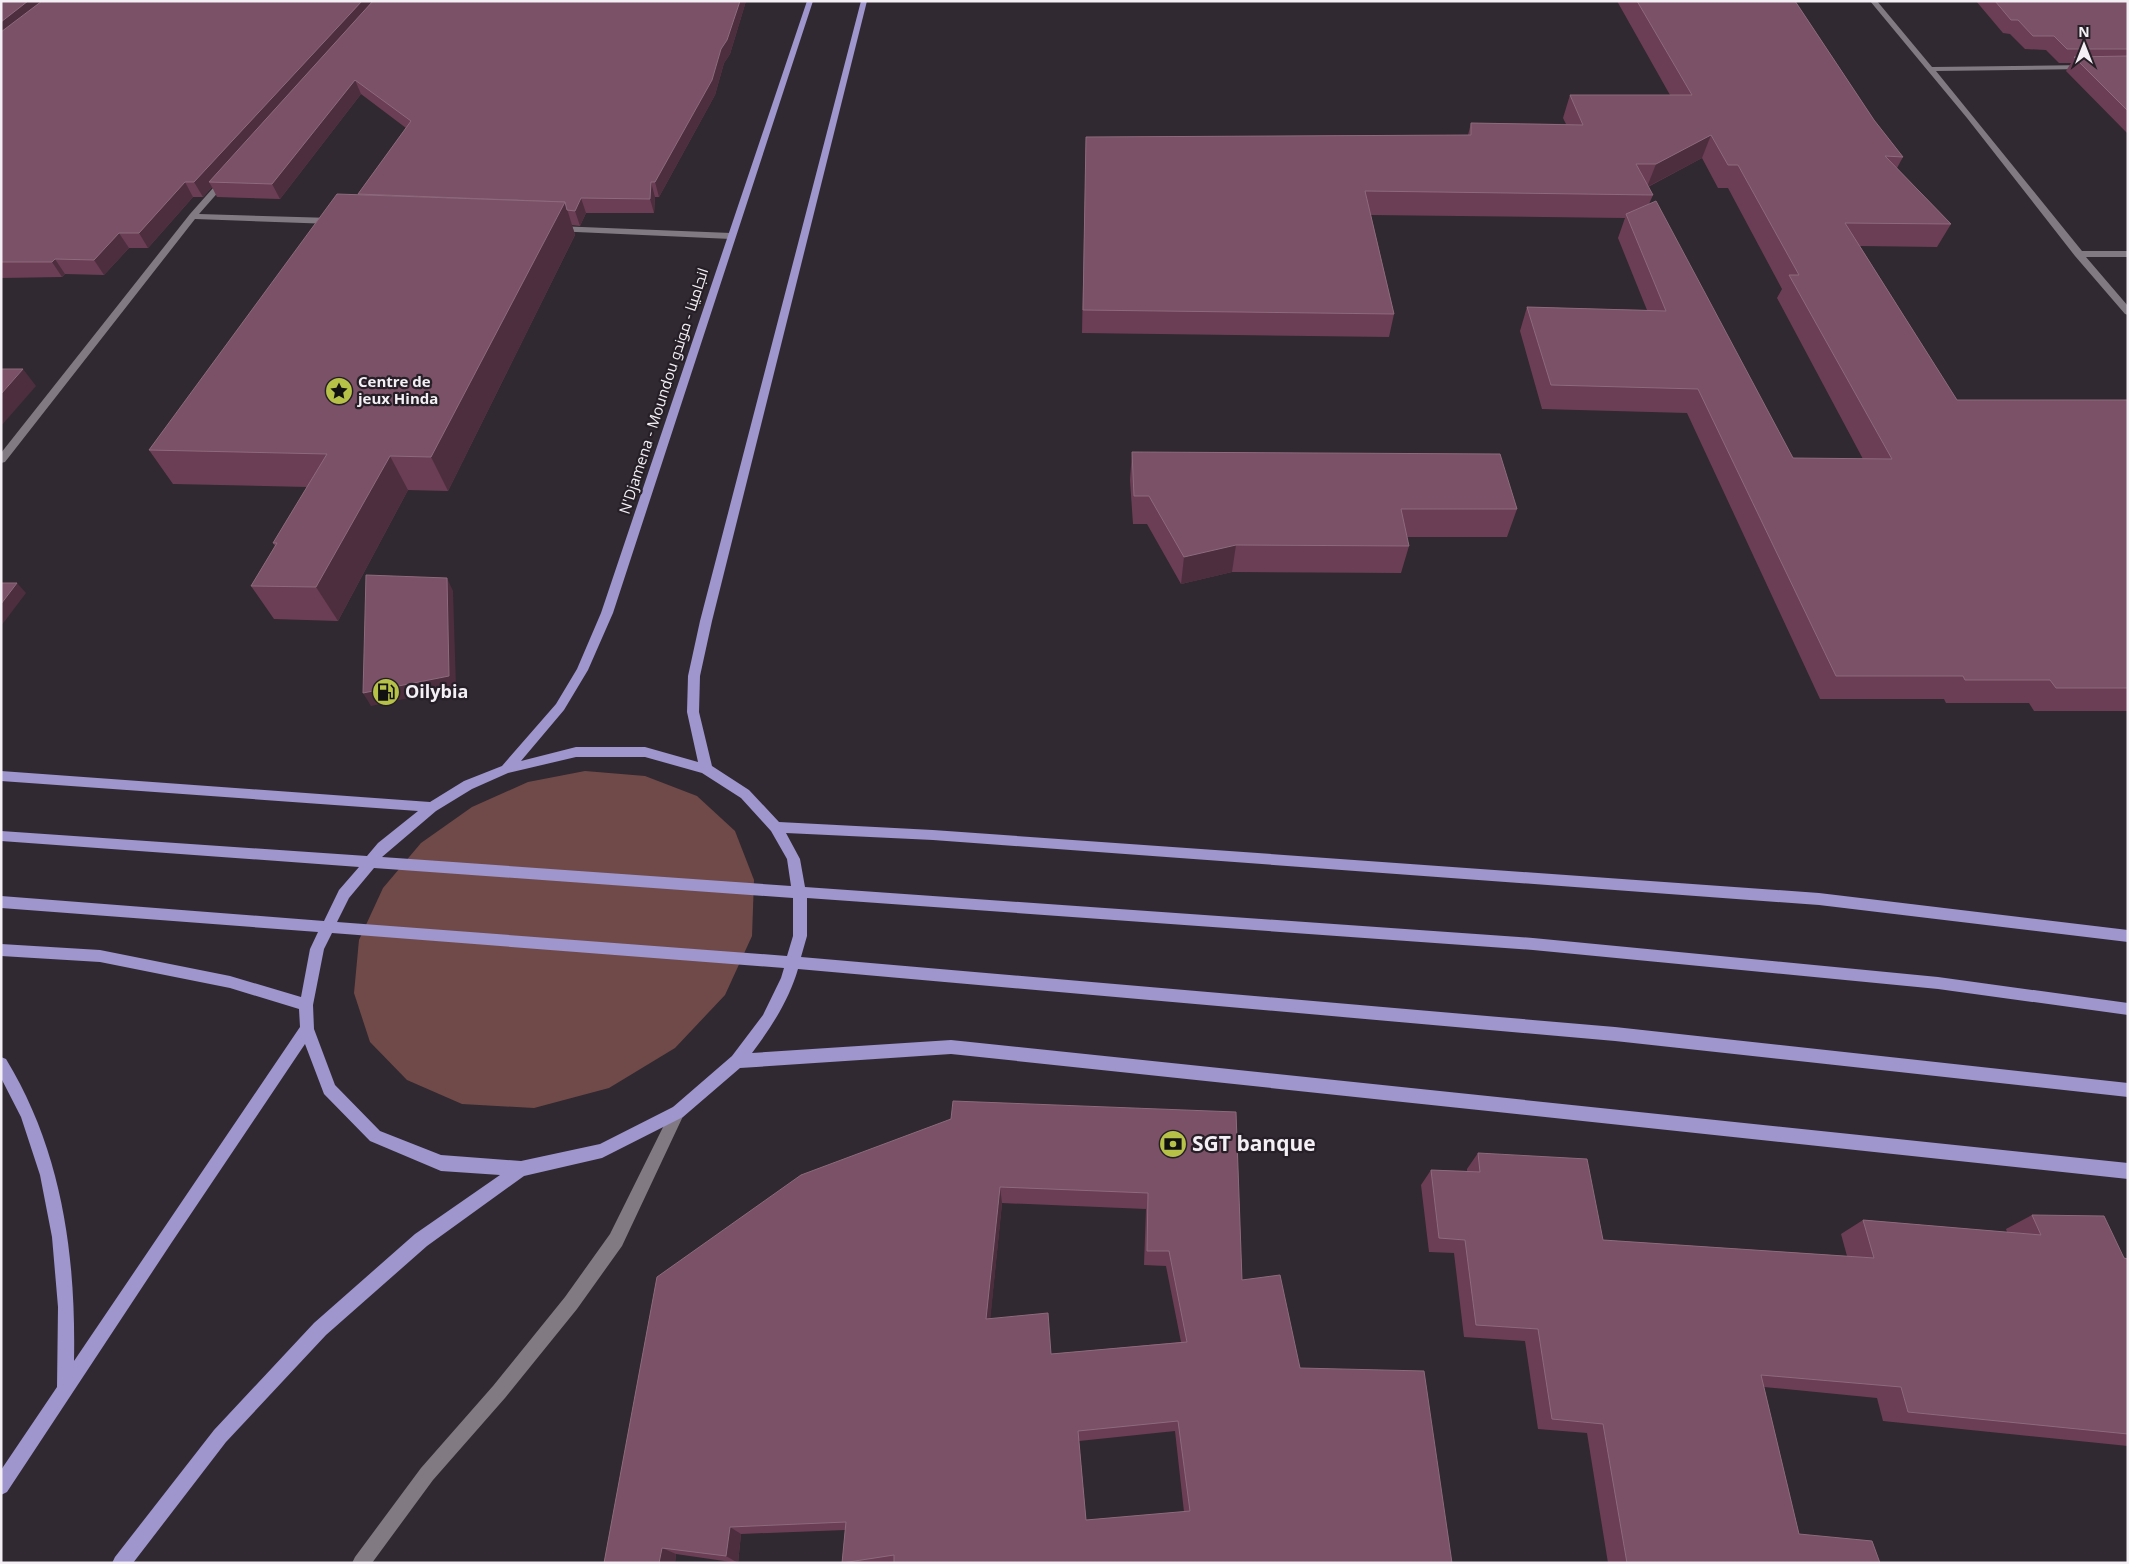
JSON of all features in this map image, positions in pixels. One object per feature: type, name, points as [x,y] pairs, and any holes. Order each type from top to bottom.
[{"type":"main road","name":"N'Djamena - Moundou انجامينا - موندو","points":[[506,769],[560,707],[582,670],[606,613],[730,236],[810,1]]},
{"type":"main road","points":[[706,769],[693,712],[694,676],[704,630],[864,1]]},
{"type":"main road","points":[[576,752],[645,752],[706,769],[745,794],[776,827],[792,859],[800,896],[800,936],[788,979],[768,1020],[737,1061],[678,1112],[602,1151],[521,1169],[441,1163],[374,1136],[328,1089],[307,1029],[306,1005],[317,948],[344,894],[383,846],[432,806],[468,785],[506,769],[576,752]]},
{"type":"main road","points":[[1,776],[432,806]]},
{"type":"main road","points":[[776,827],[934,835],[1819,899],[2128,936]]},
{"type":"main road","points":[[1,836],[1533,944],[1938,983],[2128,1009]]},
{"type":"main road","points":[[1,902],[810,964],[1615,1034],[2128,1090]]},
{"type":"main road","points":[[1,950],[100,956],[230,982],[306,1005]]},
{"type":"main road","points":[[1,1486],[166,1236],[307,1029]]},
{"type":"main road","points":[[737,1061],[952,1047],[2128,1172]]},
{"type":"main road","points":[[1,1064],[10,1076],[38,1139],[56,1211],[66,1294],[65,1391]]},
{"type":"main road","points":[[121,1563],[220,1436],[320,1329],[421,1240],[521,1169]]},
{"type":"street","points":[[1873,1],[1932,69],[2078,254],[2128,312]]},
{"type":"street","points":[[1932,69],[2098,67]]},
{"type":"street","points":[[1,460],[192,216],[232,171]]},
{"type":"street","points":[[192,216],[342,221]]},
{"type":"street","points":[[551,229],[730,236]]},
{"type":"street","points":[[2078,254],[2128,254]]},
{"type":"street","points":[[360,1563],[427,1474],[499,1392],[577,1295],[616,1240],[678,1112]]},
{"type":"shaded area","points":[[585,771],[645,776],[697,796],[735,831],[754,880],[752,936],[725,995],[675,1048],[609,1088],[534,1108],[462,1104],[407,1080],[370,1042],[354,993],[359,940],[383,888],[421,843],[472,807],[528,782]]},
{"type":"building","points":[[1,1],[28,1],[1,22]]},
{"type":"building","points":[[42,1],[362,1],[194,182],[185,182],[139,233],[119,233],[94,260],[55,259],[52,262],[1,262],[1,32]]},
{"type":"building","points":[[373,1],[740,1],[727,40],[721,49],[712,80],[655,182],[651,182],[650,199],[581,198],[575,211],[567,210],[565,202],[358,194],[411,121],[355,80],[272,184],[209,182]]},
{"type":"building","points":[[1637,1],[1795,1],[1874,120],[1903,157],[1885,156],[1951,224],[1845,223],[1957,400],[2128,400],[2128,688],[2056,688],[2050,680],[1965,680],[1963,676],[1836,676],[1698,389],[1551,385],[1527,307],[1666,311],[1626,214],[1656,201],[1793,458],[1892,459],[1789,275],[1799,275],[1738,165],[1728,165],[1711,135],[1656,164],[1636,164],[1653,195],[1365,191],[1394,314],[1083,310],[1086,137],[1471,135],[1471,123],[1583,125],[1570,95],[1692,95]]},
{"type":"building","points":[[1995,1],[2128,1],[2128,49],[2067,49],[2054,36],[2033,36],[2018,20],[2011,20]]},
{"type":"building","points":[[2128,56],[2128,111],[2074,57]]},
{"type":"building","points":[[337,194],[565,202],[431,457],[390,456],[316,587],[251,586],[277,543],[273,543],[327,454],[149,450]]},
{"type":"building","points":[[1,369],[23,369],[1,394]]},
{"type":"building","points":[[1132,452],[1500,454],[1517,509],[1401,509],[1409,546],[1236,545],[1184,557],[1149,496],[1134,496]]},
{"type":"building","points":[[366,575],[447,578],[449,676],[363,693]]},
{"type":"building","points":[[1,583],[17,583],[1,604]]},
{"type":"building","points":[[953,1101],[1236,1112],[1242,1280],[1280,1275],[1300,1368],[1424,1371],[1452,1563],[894,1563],[894,1555],[842,1563],[846,1522],[730,1527],[726,1556],[662,1548],[659,1563],[604,1563],[657,1277],[801,1175],[951,1119]],"holes":[[[1000,1187],[1148,1193],[1147,1251],[1169,1251],[1187,1342],[1051,1354],[1048,1313],[986,1319]],[[1178,1421],[1190,1511],[1086,1520],[1078,1431]]]},
{"type":"building","points":[[1478,1153],[1587,1159],[1603,1240],[1874,1258],[1863,1220],[2041,1235],[2032,1215],[2104,1216],[2124,1258],[2128,1259],[2128,1434],[1908,1412],[1901,1387],[1761,1375],[1799,1534],[1872,1541],[1880,1563],[1627,1563],[1603,1424],[1552,1419],[1538,1329],[1476,1325],[1465,1240],[1439,1238],[1431,1170],[1480,1172]]},
{"type":"place","name":"Centre de jeux Hinda","points":[[339,391]]},
{"type":"place","name":"Oilybia","points":[[386,692]]},
{"type":"place","name":"SGT banque","points":[[1173,1144]]}]
